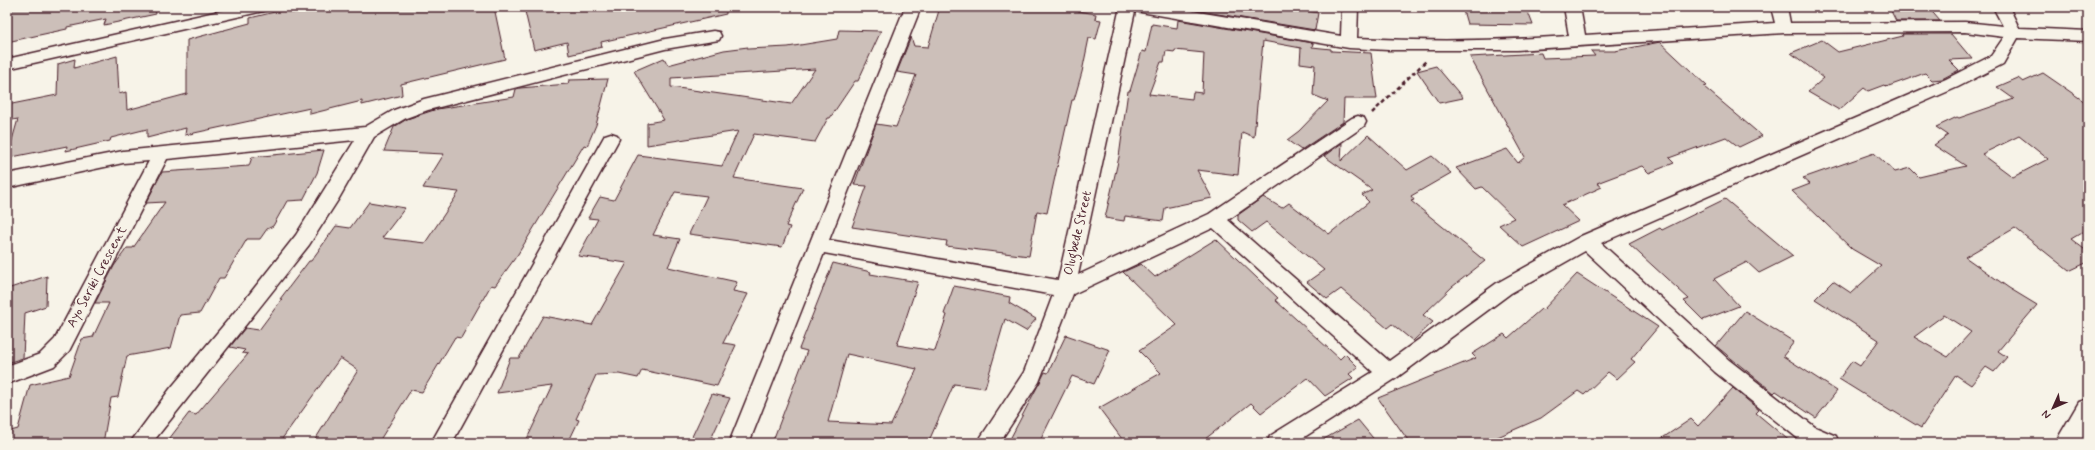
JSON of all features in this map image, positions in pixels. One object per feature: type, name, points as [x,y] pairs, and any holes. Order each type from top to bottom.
[{"type":"main road","points":[[2068,443],[2088,410]]},
{"type":"street","points":[[7,64],[259,7]]},
{"type":"street","points":[[738,443],[913,7]]},
{"type":"street","name":"Olugbede Street","points":[[987,443],[1032,376],[1065,288],[1128,7]]},
{"type":"street","points":[[1138,7],[1349,43],[1440,46],[1578,42],[1784,28],[1965,27],[2014,33],[2088,36]]},
{"type":"street","points":[[1349,43],[1350,7]]},
{"type":"street","points":[[1572,7],[1578,42]]},
{"type":"street","points":[[1779,7],[1784,28]]},
{"type":"street","points":[[2001,7],[2014,33]]},
{"type":"street","points":[[1276,443],[1388,373],[1504,288],[1587,241],[1952,83],[1997,60],[2014,33]]},
{"type":"street","points":[[7,181],[123,157],[368,133],[400,114],[424,105],[665,44],[713,36]]},
{"type":"street","points":[[818,245],[1065,288],[1215,219],[1358,122]]},
{"type":"street","points":[[140,443],[161,414],[292,254],[335,191],[368,133]]},
{"type":"street","points":[[441,443],[612,139]]},
{"type":"street","name":"Ayo Seriki Crescent","points":[[7,375],[47,360],[62,345],[162,152]]},
{"type":"street","points":[[1215,219],[1388,373]]},
{"type":"street","points":[[1587,241],[1722,366],[1808,434],[1829,443]]},
{"type":"path","points":[[1358,122],[1379,108],[1440,46]]},
{"type":"building","points":[[7,7],[155,7],[156,14],[104,25],[106,19],[7,42]]},
{"type":"building","points":[[319,7],[494,7],[505,59],[401,84],[402,95],[362,105],[362,101],[310,114],[310,108],[185,135],[186,128],[147,138],[147,129],[111,138],[110,141],[66,151],[67,146],[7,158],[18,119],[7,121],[7,105],[57,95],[58,64],[75,59],[74,68],[117,56],[119,94],[126,92],[127,110],[187,94],[187,40],[250,23],[250,18],[291,8],[292,13]]},
{"type":"building","points":[[524,7],[726,7],[726,14],[601,42],[602,47],[569,55],[567,42],[534,50]]},
{"type":"building","points":[[940,7],[1054,7],[1096,14],[1095,19],[1101,20],[1096,39],[1089,38],[1082,72],[1074,100],[1072,100],[1047,213],[1037,211],[1029,256],[946,246],[947,241],[852,227],[867,186],[854,185],[876,124],[896,127],[916,75],[897,72],[911,37],[914,46],[928,47]]},
{"type":"building","points":[[1285,7],[1318,13],[1315,30],[1181,8]]},
{"type":"building","points":[[1462,7],[1526,7],[1533,25],[1467,24]]},
{"type":"building","points":[[1889,7],[1928,7],[1940,21],[1896,21]]},
{"type":"building","points":[[1178,20],[1313,43],[1312,47],[1331,49],[1331,51],[1371,53],[1377,99],[1344,99],[1343,122],[1301,150],[1287,140],[1299,131],[1328,101],[1313,95],[1315,65],[1300,63],[1301,48],[1263,41],[1254,137],[1242,132],[1238,175],[1197,170],[1212,198],[1165,208],[1163,221],[1125,216],[1124,221],[1105,218],[1119,157],[1128,91],[1130,91],[1142,51],[1146,52],[1152,24],[1177,28]],"holes":[[[1175,50],[1204,53],[1202,93],[1193,92],[1192,99],[1149,94],[1161,62],[1164,62],[1166,51],[1175,52]]]},
{"type":"building","points":[[839,30],[881,31],[858,81],[855,81],[830,118],[828,118],[815,142],[754,134],[734,178],[803,188],[786,226],[790,227],[782,247],[689,234],[707,196],[675,192],[653,235],[680,239],[668,267],[737,282],[733,291],[748,294],[723,343],[736,345],[717,386],[642,370],[638,378],[619,374],[596,375],[576,419],[579,420],[568,443],[525,443],[552,386],[497,393],[510,358],[519,358],[543,316],[592,325],[627,263],[578,256],[598,219],[588,218],[600,197],[614,200],[638,155],[722,166],[738,131],[647,145],[647,123],[664,120],[634,71],[664,58],[668,65],[724,50],[748,47],[748,49],[788,47],[837,39]],"holes":[[[815,69],[791,104],[671,87],[671,78]]]},
{"type":"building","points":[[1902,34],[1951,34],[1972,59],[1949,60],[1959,70],[1942,79],[1932,80],[1925,73],[1886,87],[1884,85],[1868,91],[1864,88],[1839,110],[1808,92],[1824,78],[1791,53],[1822,40],[1838,52],[1903,36]]},
{"type":"building","points":[[1660,42],[1707,86],[1704,87],[1762,136],[1739,147],[1726,137],[1669,158],[1674,163],[1649,173],[1642,166],[1597,183],[1602,187],[1562,205],[1579,221],[1523,247],[1499,225],[1514,218],[1482,187],[1476,189],[1456,168],[1507,149],[1518,163],[1525,157],[1470,57],[1541,53],[1543,58],[1595,56],[1591,51],[1615,51]]},
{"type":"building","points":[[1436,66],[1463,98],[1439,103],[1417,71]]},
{"type":"building","points":[[2043,73],[2088,104],[2088,229],[2071,239],[2088,252],[2088,262],[2069,271],[2015,228],[1965,257],[2009,288],[2037,305],[1998,351],[2007,357],[1994,372],[1986,367],[1971,385],[1956,375],[1921,428],[1839,379],[1852,361],[1860,366],[1879,340],[1815,299],[1833,281],[1851,293],[1881,266],[1852,249],[1792,191],[1810,184],[1803,178],[1874,153],[1895,172],[1910,168],[1919,177],[1966,166],[1934,145],[1948,135],[1936,127],[1957,117],[1959,118],[2014,99],[1997,87],[2018,78],[2023,82]],"holes":[[[2019,136],[2048,159],[2013,177],[1982,154]],[[1944,315],[1971,332],[1948,357],[1914,337]]]},
{"type":"building","points":[[608,79],[596,125],[587,146],[584,145],[518,254],[495,286],[491,285],[461,338],[455,337],[422,392],[411,390],[378,443],[313,443],[358,370],[340,358],[279,443],[185,443],[169,439],[189,413],[196,415],[248,354],[242,353],[245,350],[230,347],[245,328],[259,330],[282,299],[280,299],[309,261],[311,261],[336,226],[350,228],[369,202],[405,208],[382,238],[425,243],[459,192],[423,188],[444,154],[384,151],[394,127],[407,119],[437,109],[514,97],[516,89],[520,88],[568,84],[569,80]]},
{"type":"building","points":[[1368,135],[1407,170],[1432,156],[1451,173],[1411,196],[1414,200],[1411,201],[1485,261],[1452,287],[1423,315],[1433,322],[1413,341],[1392,324],[1387,328],[1341,289],[1327,299],[1307,282],[1324,270],[1266,222],[1252,232],[1238,220],[1238,215],[1263,197],[1282,208],[1289,203],[1329,234],[1369,202],[1362,195],[1372,190],[1324,156],[1342,143],[1341,161]]},
{"type":"building","points":[[324,150],[317,173],[303,200],[287,201],[273,226],[267,229],[260,239],[247,239],[224,278],[219,278],[200,313],[180,315],[171,348],[127,356],[118,397],[111,398],[103,443],[7,443],[7,432],[18,429],[30,385],[69,376],[82,339],[93,337],[109,303],[95,303],[114,266],[127,248],[133,248],[165,202],[146,203],[162,172],[249,166],[252,157]]},
{"type":"building","points":[[1725,199],[1793,256],[1759,273],[1747,262],[1714,279],[1739,306],[1703,320],[1684,301],[1689,299],[1629,244],[1660,228],[1662,230]]},
{"type":"building","points":[[1216,239],[1278,298],[1275,300],[1340,359],[1345,354],[1358,367],[1349,374],[1353,378],[1325,396],[1308,378],[1261,413],[1251,403],[1200,443],[1125,443],[1099,408],[1161,373],[1139,351],[1177,325],[1123,272],[1141,264],[1155,277]]},
{"type":"building","points":[[833,263],[871,272],[870,274],[918,282],[897,345],[935,351],[947,315],[944,314],[954,286],[1010,297],[1009,303],[1036,319],[1026,331],[1005,319],[985,388],[954,384],[928,443],[772,443],[807,351],[799,349]],"holes":[[[847,354],[917,369],[891,425],[828,422]]]},
{"type":"building","points":[[1577,274],[1658,327],[1631,359],[1635,362],[1617,379],[1608,372],[1584,395],[1578,391],[1541,418],[1484,443],[1410,443],[1378,398],[1476,358],[1472,354],[1504,334],[1508,338],[1541,309],[1543,310]]},
{"type":"building","points":[[47,276],[46,306],[25,313],[23,358],[7,363],[7,289]]},
{"type":"building","points":[[1745,311],[1794,342],[1783,356],[1837,391],[1816,418],[1776,391],[1774,393],[1716,346]]},
{"type":"building","points":[[1066,335],[1110,350],[1094,384],[1072,376],[1039,443],[1008,443],[1045,372],[1048,373]]},
{"type":"building","points":[[1733,388],[1759,410],[1756,413],[1792,443],[1655,443],[1691,419],[1698,426]]},
{"type":"building","points":[[712,394],[730,398],[709,443],[689,443]]},
{"type":"building","points":[[1358,420],[1377,443],[1317,443]]}]
